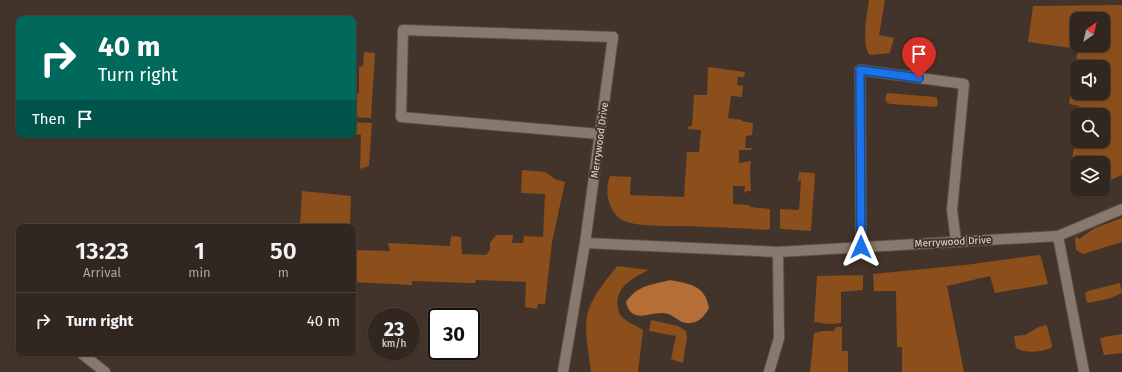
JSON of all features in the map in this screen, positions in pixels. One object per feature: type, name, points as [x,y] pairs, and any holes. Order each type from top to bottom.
[{"type":"street","name":"Merrywood Drive","points":[[564,372],[586,242],[599,134],[613,37],[403,30],[401,117],[599,134]]},
{"type":"street","points":[[861,247],[860,70],[964,84],[952,210],[956,241]]},
{"type":"street","name":"Merrywood Drive","points":[[586,242],[778,252],[1058,236],[1122,209]]},
{"type":"street","points":[[1058,236],[1084,372]]},
{"type":"street","points":[[770,372],[779,338],[778,252]]},
{"type":"street","points":[[86,356],[105,372]]},
{"type":"shaded area","points":[[869,0],[885,0],[879,35],[894,38],[890,53],[870,55],[867,51],[865,29]]},
{"type":"shaded area","points":[[1122,5],[1122,175],[1110,180],[1110,156],[1073,156],[1074,148],[1110,148],[1110,108],[1079,108],[1079,106],[1069,104],[1070,98],[1070,100],[1110,100],[1110,60],[1076,60],[1078,52],[1110,52],[1110,12],[1070,12],[1070,48],[1028,42],[1033,6]]},
{"type":"shaded area","points":[[364,52],[375,53],[371,118],[356,117],[356,93],[359,93],[359,67],[363,66]]},
{"type":"shaded area","points":[[708,67],[745,72],[744,77],[738,77],[737,85],[743,86],[742,97],[731,96],[728,118],[753,123],[752,135],[746,136],[745,148],[752,148],[751,150],[739,150],[739,163],[751,161],[751,191],[746,191],[744,194],[745,186],[733,186],[733,204],[770,209],[770,228],[768,230],[652,226],[635,224],[622,220],[613,211],[608,200],[607,188],[610,176],[631,177],[630,195],[684,197],[687,152],[699,152],[701,130],[688,129],[688,127],[692,126],[694,95],[707,95]]},
{"type":"shaded area","points":[[887,93],[935,97],[937,98],[938,104],[936,107],[891,104],[887,103],[885,99]]},
{"type":"shaded area","points":[[356,122],[372,123],[369,166],[360,169],[361,135],[356,134]]},
{"type":"shaded area","points":[[522,170],[545,172],[555,179],[565,182],[552,242],[545,304],[538,304],[537,309],[525,307],[526,282],[476,280],[475,283],[412,281],[412,285],[356,282],[356,250],[390,251],[388,243],[450,246],[451,236],[461,237],[462,254],[486,255],[490,250],[490,243],[496,235],[513,235],[512,243],[523,243],[524,236],[543,237],[545,194],[521,193]]},
{"type":"shaded area","points":[[799,172],[815,174],[811,231],[780,228],[780,209],[799,210],[801,180],[798,181]]},
{"type":"shaded area","points":[[302,191],[351,196],[350,224],[300,224]]},
{"type":"shaded area","points":[[1122,218],[1122,242],[1083,254],[1076,250],[1076,236],[1079,239],[1095,228]]},
{"type":"shaded area","points":[[1039,255],[1041,257],[1048,284],[995,293],[990,276],[947,286],[964,372],[902,372],[902,347],[897,347],[896,291],[874,291],[873,274],[965,265]]},
{"type":"shaded area","points":[[617,266],[649,270],[626,284],[617,301],[618,310],[621,316],[643,330],[638,372],[591,372],[586,337],[587,316],[595,296]]},
{"type":"shaded area","points":[[863,275],[863,290],[841,292],[841,323],[829,324],[814,322],[817,276]]},
{"type":"shaded area","points":[[670,280],[696,287],[704,294],[709,308],[698,321],[691,323],[682,322],[672,315],[662,313],[644,316],[633,314],[626,302],[635,292],[645,286]]},
{"type":"shaded area","points":[[1120,283],[1122,293],[1108,299],[1087,303],[1085,294],[1088,291]]},
{"type":"shaded area","points":[[651,320],[678,326],[686,331],[687,337],[683,363],[671,359],[676,336],[649,331]]},
{"type":"shaded area","points":[[1045,325],[1047,326],[1052,346],[1051,348],[1034,352],[1016,348],[1014,336],[1025,335]]},
{"type":"shaded area","points":[[836,327],[842,327],[842,351],[848,351],[848,372],[810,372],[814,333],[834,331]]},
{"type":"shaded area","points":[[1122,334],[1122,353],[1104,355],[1100,339]]},
{"type":"route","points":[[861,247],[860,70],[919,78]]}]
